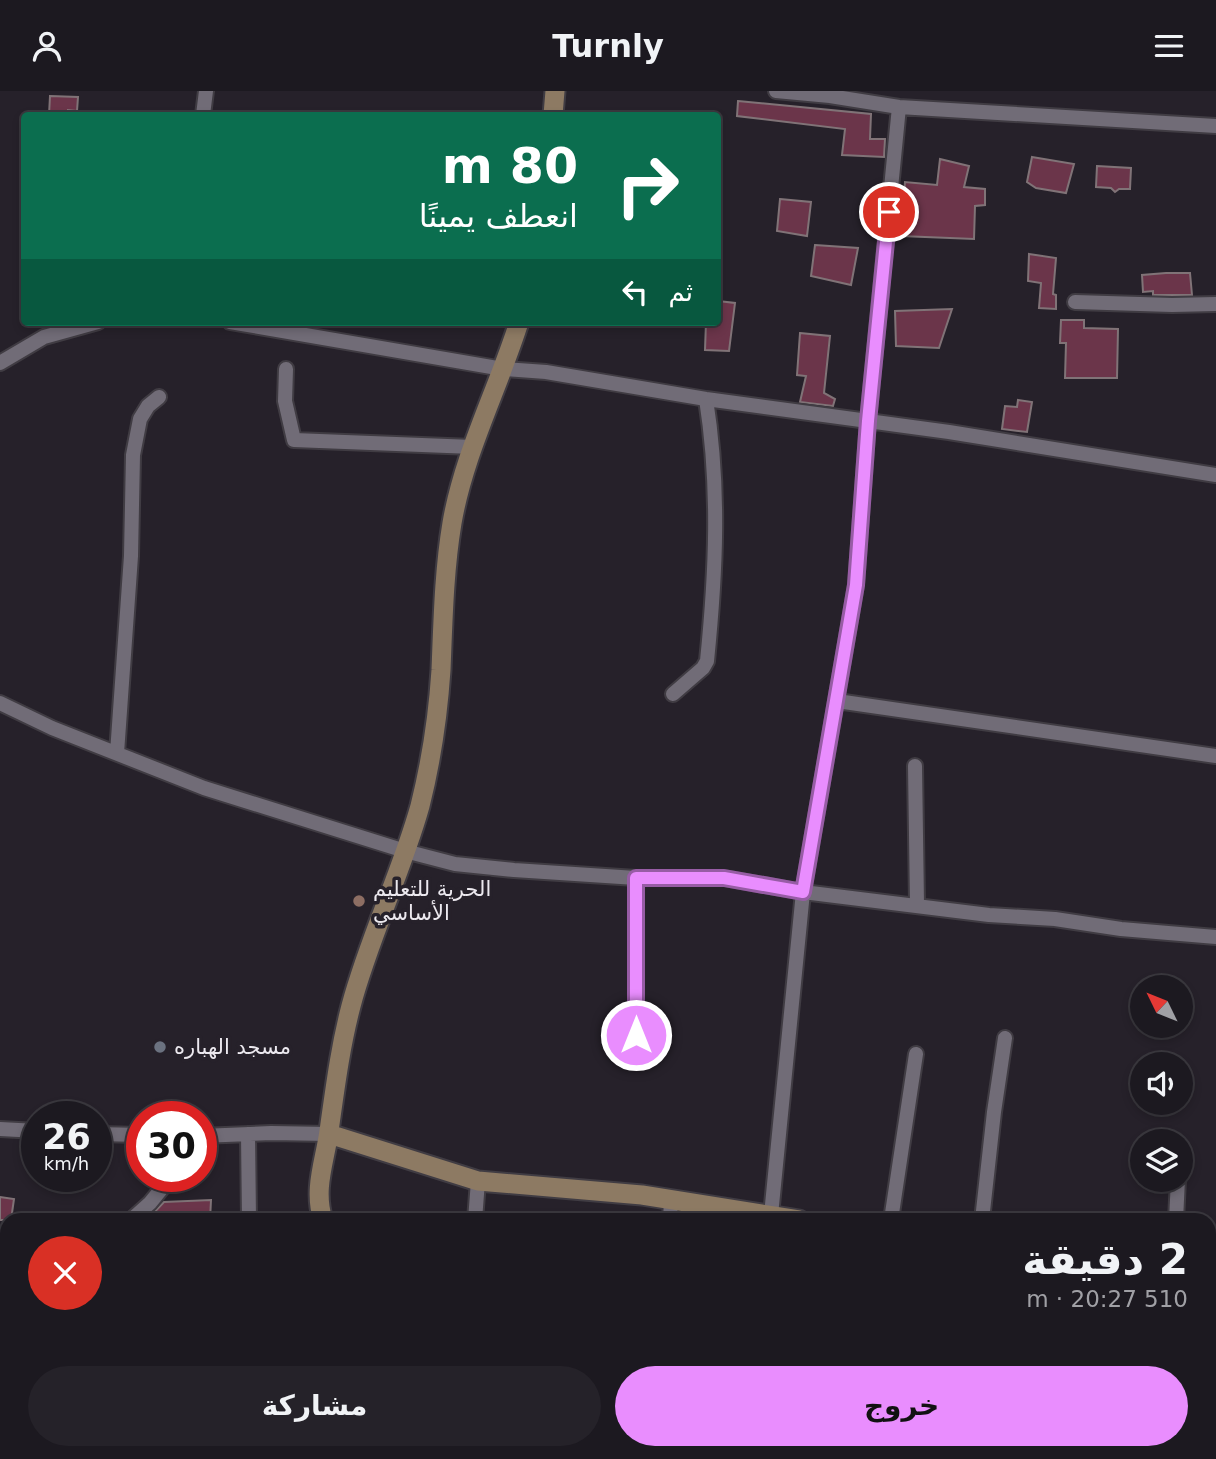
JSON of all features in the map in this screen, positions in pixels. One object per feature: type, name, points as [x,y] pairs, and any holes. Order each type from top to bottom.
[{"type":"street","points":[[203,112],[206,91]]},
{"type":"street","points":[[553,112],[555,91]]},
{"type":"street","points":[[776,91],[899,107],[1216,127]]},
{"type":"street","points":[[766,1213],[803,892],[856,585],[868,421],[899,107]]},
{"type":"street","points":[[1075,302],[1216,304]]},
{"type":"street","points":[[0,363],[44,337],[84,326]]},
{"type":"street","points":[[253,326],[503,369],[546,372],[706,399],[868,421],[1216,475]]},
{"type":"street","points":[[320,1213],[319,1183],[329,1134],[339,1054],[351,1004],[420,806],[433,746],[452,521],[473,447],[518,326]]},
{"type":"street","points":[[286,369],[285,401],[294,440],[473,447]]},
{"type":"street","points":[[117,753],[131,556],[133,455],[140,419],[148,406],[159,397]]},
{"type":"street","points":[[673,694],[703,668],[707,661],[716,503],[714,449],[706,399]]},
{"type":"street","points":[[836,701],[1216,756]]},
{"type":"street","points":[[0,703],[52,728],[204,788],[455,864],[636,878],[724,878],[803,892],[989,915],[1055,919],[1121,929],[1216,937]]},
{"type":"street","points":[[915,766],[916,905]]},
{"type":"street","points":[[636,878],[636,1035]]},
{"type":"street","points":[[983,1213],[1005,1038]]},
{"type":"street","points":[[892,1213],[916,1054]]},
{"type":"street","points":[[0,1129],[21,1130]]},
{"type":"street","points":[[248,1134],[249,1213]]},
{"type":"street","points":[[217,1135],[329,1134],[478,1181],[642,1195],[744,1213]]},
{"type":"street","points":[[476,1213],[478,1181]]},
{"type":"street","points":[[139,1213],[159,1192]]},
{"type":"street","points":[[1176,1213],[1177,1192]]},
{"type":"street","points":[[670,1213],[671,1200]]},
{"type":"building","points":[[50,96],[78,97],[77,111],[49,112]]},
{"type":"building","points":[[738,101],[871,114],[870,139],[885,139],[884,157],[842,155],[845,129],[737,116]]},
{"type":"building","points":[[1032,157],[1074,164],[1066,193],[1036,188],[1027,182]]},
{"type":"building","points":[[940,159],[969,166],[964,187],[985,189],[985,205],[975,206],[974,239],[901,236],[905,182],[937,185]]},
{"type":"building","points":[[1097,166],[1131,168],[1130,189],[1119,189],[1115,192],[1111,188],[1096,187]]},
{"type":"building","points":[[780,199],[811,202],[807,236],[777,231]]},
{"type":"building","points":[[815,245],[858,248],[851,285],[811,276]]},
{"type":"building","points":[[1029,254],[1056,258],[1053,294],[1056,295],[1056,309],[1039,308],[1041,283],[1028,281]]},
{"type":"building","points":[[1190,273],[1192,295],[1153,295],[1153,291],[1143,292],[1142,275]]},
{"type":"building","points":[[721,301],[735,303],[729,351],[705,350],[706,326],[721,326]]},
{"type":"building","points":[[952,309],[939,348],[896,346],[895,311]]},
{"type":"building","points":[[1061,320],[1084,320],[1084,328],[1118,329],[1117,378],[1065,378],[1066,343],[1060,343]]},
{"type":"building","points":[[800,333],[830,336],[824,393],[835,399],[833,406],[800,402],[806,376],[797,375]]},
{"type":"building","points":[[1018,400],[1032,402],[1027,432],[1002,429],[1005,406],[1017,407]]},
{"type":"building","points":[[0,1197],[14,1199],[12,1213],[0,1213]]},
{"type":"building","points":[[211,1200],[210,1213],[154,1213],[164,1202]]},
{"type":"place","name":"الحرية للتعليم الأساسي","points":[[359,901]]},
{"type":"place","name":"مسجد الهباره","points":[[160,1047]]},
{"type":"route","points":[[636,1035],[636,878],[724,878],[803,892],[856,585],[868,421],[889,212]]}]
